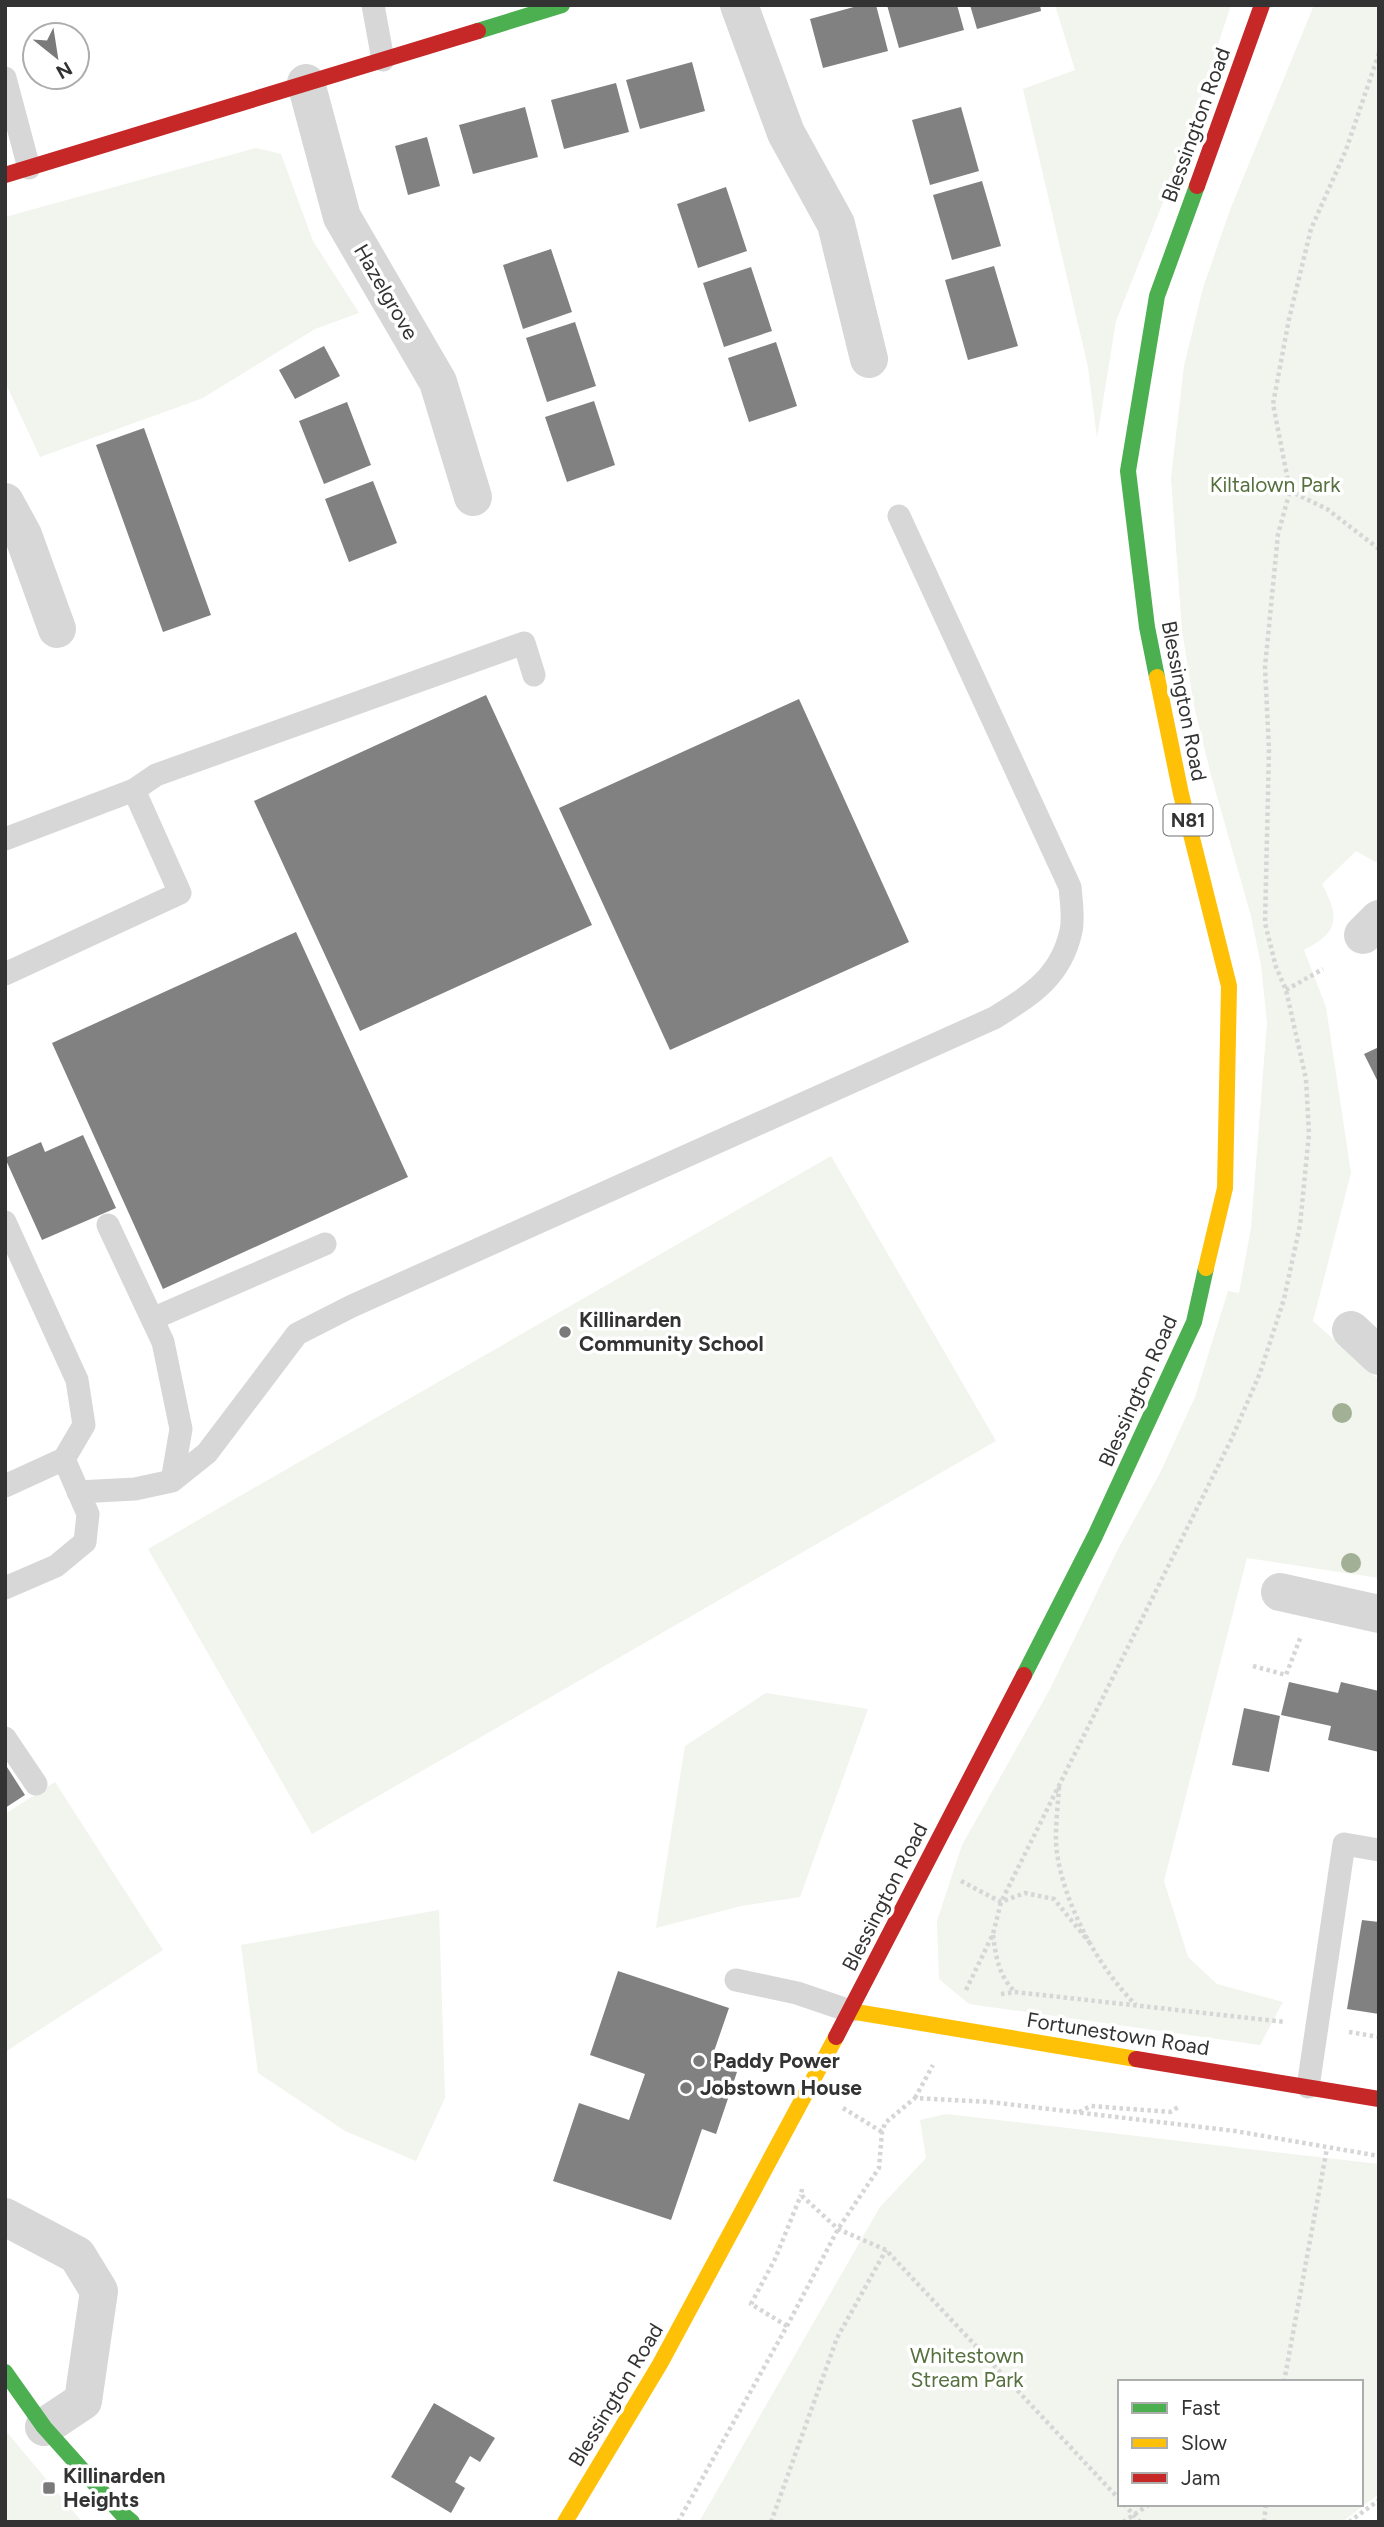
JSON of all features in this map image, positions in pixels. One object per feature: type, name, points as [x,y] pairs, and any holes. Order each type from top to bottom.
[{"type":"main road","points":[[5,175],[562,5]]},
{"type":"main road","name":"Blessington Road","points":[[565,2522],[660,2364],[850,2011],[1095,1536],[1194,1322],[1225,1188],[1229,986],[1181,794],[1147,626],[1128,471],[1157,296],[1262,5]]},
{"type":"main road","name":"Fortunestown Road","points":[[850,2011],[1379,2099]]},
{"type":"main road","points":[[5,2372],[44,2427],[132,2522]]},
{"type":"street","points":[[739,5],[786,133],[836,224],[869,359]]},
{"type":"street","name":"Hazelgrove","points":[[306,83],[342,217],[438,382],[473,497]]},
{"type":"street","points":[[5,502],[23,535],[57,629]]},
{"type":"street","points":[[1351,1330],[1379,1356]]},
{"type":"street","points":[[1280,1592],[1379,1615]]},
{"type":"street","points":[[5,2217],[77,2255],[99,2291],[83,2400],[44,2427]]},
{"type":"lane","points":[[373,5],[383,60]]},
{"type":"lane","points":[[5,78],[29,168]]},
{"type":"lane","points":[[78,1492],[135,1489],[172,1481],[207,1453],[297,1334],[365,1300],[993,1018],[1033,993],[1058,967],[1072,929],[1070,887],[900,516]]},
{"type":"lane","points":[[5,839],[134,790],[156,775],[524,643],[534,675]]},
{"type":"lane","points":[[5,974],[180,893],[134,790]]},
{"type":"lane","points":[[5,1222],[77,1380],[84,1426],[65,1459],[5,1486]]},
{"type":"lane","points":[[108,1225],[163,1342],[181,1429],[172,1481]]},
{"type":"lane","points":[[152,1320],[326,1244]]},
{"type":"lane","points":[[5,1588],[56,1566],[86,1542],[88,1514],[65,1459]]},
{"type":"lane","points":[[5,1738],[36,1784]]},
{"type":"lane","points":[[1308,2087],[1344,1844],[1379,1850]]},
{"type":"lane","points":[[736,1980],[797,1993],[850,2011]]},
{"type":"path","points":[[963,1997],[993,1934],[1001,1902],[1231,1438],[1260,1373],[1284,1299],[1300,1225],[1309,1134],[1306,1079],[1286,990],[1276,967],[1265,923],[1268,896],[1269,750],[1265,667],[1279,534],[1290,491],[1273,404],[1289,319],[1311,229],[1346,150],[1379,52]]},
{"type":"path","points":[[1290,491],[1327,509],[1379,549]]},
{"type":"path","points":[[1286,990],[1323,969]]},
{"type":"path","points":[[1253,1666],[1286,1675],[1305,1625]]},
{"type":"path","points":[[1060,1783],[1056,1850],[1063,1886],[1095,1950]]},
{"type":"path","points":[[958,1880],[1001,1902],[1025,1893],[1054,1899],[1095,1950],[1121,1990],[1136,2006]]},
{"type":"path","points":[[993,1934],[997,1963],[1005,1982],[1015,1992]]},
{"type":"path","points":[[995,1996],[1015,1992],[1318,2026]]},
{"type":"path","points":[[678,2522],[838,2229],[879,2168],[885,2123],[915,2098],[935,2061]]},
{"type":"path","points":[[915,2098],[990,2102],[1235,2131],[1379,2155]]},
{"type":"path","points":[[834,2103],[882,2132]]},
{"type":"path","points":[[1284,2380],[1327,2148]]},
{"type":"path","points":[[787,2326],[751,2304],[775,2259],[801,2195],[803,2183]]},
{"type":"path","points":[[801,2195],[838,2229],[886,2250],[1118,2498]]},
{"type":"path","points":[[771,2522],[837,2338],[886,2250]]},
{"type":"path","points":[[1349,2522],[1379,2500]]},
{"type":"path","points":[[1126,2506],[1140,2522]]},
{"type":"path","points":[[1123,2522],[1147,2506]]},
{"type":"green space","points":[[1055,5],[1231,5],[1181,157],[1116,321],[1097,438],[1088,367],[1023,89],[1075,70]]},
{"type":"green space","name":"Kiltalown Park","points":[[1314,5],[1379,5],[1379,864],[1356,851],[1322,884],[1332,906],[1333,923],[1324,937],[1304,950],[1326,1007],[1351,1173],[1313,1321],[1379,1380],[1379,1578],[1247,1558],[1164,1881],[1188,1957],[1217,1984],[1283,2002],[1260,2045],[969,2004],[939,1979],[937,1921],[962,1845],[1050,1689],[1119,1547],[1160,1473],[1195,1397],[1228,1291],[1239,1293],[1251,1228],[1267,1022],[1261,965],[1251,916],[1194,706],[1182,630],[1171,478],[1184,366],[1203,288],[1230,210]]},
{"type":"green space","points":[[256,148],[281,154],[313,241],[359,313],[315,329],[203,398],[40,457],[5,382],[5,217]]},
{"type":"green space","points":[[831,1156],[996,1441],[312,1834],[148,1549]]},
{"type":"green space","points":[[766,1693],[868,1709],[800,1897],[741,1906],[656,1928],[685,1746]]},
{"type":"green space","points":[[55,1782],[163,1950],[5,2052],[5,1814]]},
{"type":"green space","points":[[439,1910],[445,2098],[416,2161],[345,2131],[258,2073],[241,1945]]},
{"type":"green space","name":"Whitestown Stream Park","points":[[946,2114],[1379,2164],[1379,2494],[1342,2522],[699,2522],[880,2207],[926,2158],[920,2120]]},
{"type":"green space","points":[[5,2430],[82,2522],[5,2522]]},
{"type":"building","points":[[861,5],[876,5],[888,51],[823,68],[810,19]]},
{"type":"building","points":[[887,5],[957,5],[964,30],[899,48]]},
{"type":"building","points":[[970,5],[1040,5],[1041,11],[977,29]]},
{"type":"building","points":[[692,62],[705,111],[640,129],[626,80]]},
{"type":"building","points":[[616,83],[629,132],[564,149],[551,100]]},
{"type":"building","points":[[525,107],[538,157],[473,174],[459,125]]},
{"type":"building","points":[[961,107],[979,171],[930,185],[912,120]]},
{"type":"building","points":[[427,137],[440,186],[408,195],[395,146]]},
{"type":"building","points":[[982,181],[1001,246],[952,260],[933,195]]},
{"type":"building","points":[[726,187],[747,251],[698,268],[677,204]]},
{"type":"building","points":[[551,249],[572,312],[523,329],[503,265]]},
{"type":"building","points":[[994,266],[1018,346],[968,360],[945,280]]},
{"type":"building","points":[[751,267],[772,331],[724,347],[703,283]]},
{"type":"building","points":[[575,322],[596,386],[547,402],[526,338]]},
{"type":"building","points":[[776,342],[797,406],[749,422],[728,358]]},
{"type":"building","points":[[324,346],[340,376],[295,399],[279,370]]},
{"type":"building","points":[[594,401],[615,465],[567,482],[545,417]]},
{"type":"building","points":[[347,402],[371,465],[324,484],[299,421]]},
{"type":"building","points":[[144,428],[211,615],[163,632],[96,445]]},
{"type":"building","points":[[373,481],[397,543],[349,562],[325,499]]},
{"type":"building","points":[[486,695],[592,925],[360,1031],[254,801]]},
{"type":"building","points":[[799,699],[909,942],[670,1050],[559,808]]},
{"type":"building","points":[[296,932],[408,1177],[163,1289],[52,1043]]},
{"type":"building","points":[[1379,1047],[1379,1084],[1364,1054]]},
{"type":"building","points":[[83,1135],[116,1208],[42,1240],[5,1158],[41,1142],[45,1152]]},
{"type":"building","points":[[1289,1682],[1338,1693],[1341,1682],[1379,1691],[1379,1752],[1328,1740],[1331,1726],[1281,1715]]},
{"type":"building","points":[[1244,1708],[1280,1716],[1269,1772],[1232,1765]]},
{"type":"building","points":[[5,1764],[25,1795],[5,1808]]},
{"type":"building","points":[[1362,1920],[1379,1922],[1379,2014],[1347,2009]]},
{"type":"building","name":"Jobstown House","points":[[618,1971],[729,2008],[710,2063],[737,2072],[716,2134],[702,2129],[671,2220],[553,2181],[579,2103],[629,2120],[645,2074],[590,2055]]},
{"type":"building","points":[[434,2403],[495,2438],[480,2462],[470,2456],[455,2482],[465,2488],[451,2513],[391,2477]]},
{"type":"traffic: fast","points":[[478,31],[562,5]]},
{"type":"traffic: fast","points":[[1157,677],[1147,627],[1128,471],[1157,296],[1197,186]]},
{"type":"traffic: fast","points":[[1024,1675],[1095,1536],[1194,1322],[1206,1268]]},
{"type":"traffic: fast","points":[[5,2372],[44,2427],[132,2522]]},
{"type":"traffic: slow","points":[[1157,677],[1181,794],[1229,986],[1225,1188],[1206,1268]]},
{"type":"traffic: slow","points":[[850,2011],[1136,2059]]},
{"type":"traffic: slow","points":[[565,2522],[660,2364],[836,2037]]},
{"type":"traffic: jam","points":[[1197,186],[1262,5]]},
{"type":"traffic: jam","points":[[5,175],[478,31]]},
{"type":"traffic: jam","points":[[836,2037],[1024,1675]]},
{"type":"traffic: jam","points":[[1136,2059],[1379,2099]]},
{"type":"place","name":"Killinarden Community School","points":[[565,1332]]},
{"type":"place","name":"Paddy Power","points":[[699,2061]]},
{"type":"place","name":"Jobstown House","points":[[686,2088]]},
{"type":"place","name":"Killinarden Heights","points":[[49,2488]]}]
